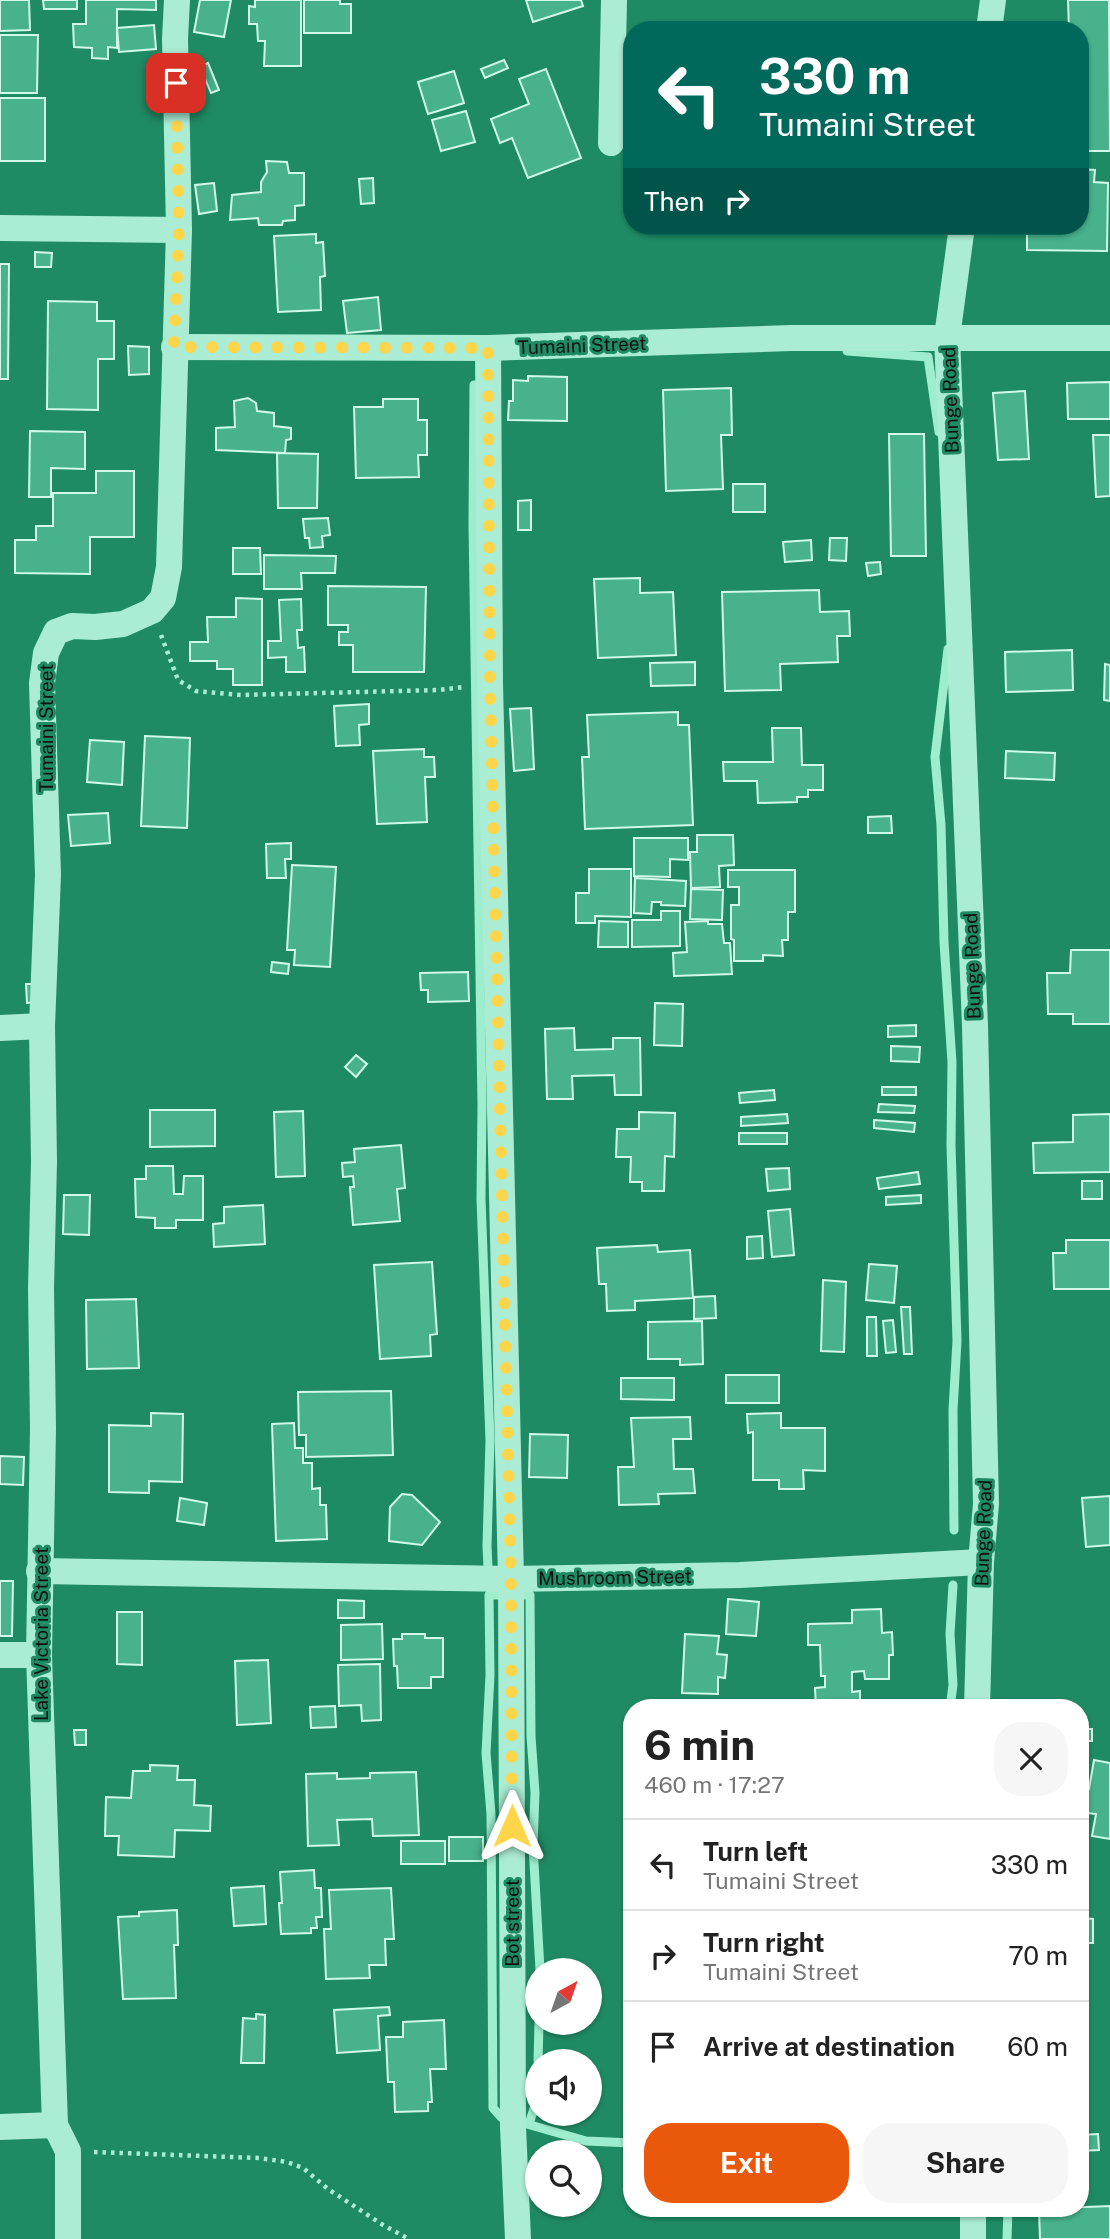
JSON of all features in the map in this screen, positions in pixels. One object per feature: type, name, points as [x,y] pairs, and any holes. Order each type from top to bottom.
[{"type":"street","points":[[152,611],[163,598],[169,567],[179,230],[175,39],[177,0]]},
{"type":"street","points":[[611,143],[614,0]]},
{"type":"street","points":[[990,21],[993,0]]},
{"type":"street","points":[[0,228],[179,230]]},
{"type":"street","name":"Bunge Road","points":[[961,235],[947,337],[975,1026],[986,1504],[981,1562],[977,1699]]},
{"type":"street","name":"Tumaini Street","points":[[174,347],[488,348],[791,338],[1110,338]]},
{"type":"street","name":"Bot street","points":[[488,348],[490,683],[511,1579],[513,2114],[518,2239]]},
{"type":"street","name":"Tumaini Street","points":[[42,1026],[48,875],[42,683],[46,653],[56,632],[72,626],[123,624],[152,611]]},
{"type":"street","points":[[0,1028],[42,1026]]},
{"type":"street","name":"Lake Victoria Street","points":[[42,1026],[44,1162],[39,1655],[55,2125],[68,2151],[68,2239]]},
{"type":"street","name":"Mushroom Street","points":[[39,1572],[511,1579],[740,1575],[981,1562]]},
{"type":"street","points":[[0,1655],[39,1655]]},
{"type":"street","points":[[0,2127],[55,2125]]},
{"type":"street","points":[[973,2217],[973,2239]]},
{"type":"path","points":[[152,611],[178,680],[196,691],[241,695],[439,690],[490,683]]},
{"type":"path","points":[[68,2151],[259,2158],[287,2162],[303,2168],[328,2189],[409,2239]]},
{"type":"building","points":[[0,0],[29,0],[30,30],[0,31]]},
{"type":"building","points":[[43,0],[77,0],[77,9],[44,9]]},
{"type":"building","points":[[86,0],[156,0],[156,10],[117,9],[117,48],[108,47],[108,59],[92,58],[92,48],[74,47],[73,24],[86,24]]},
{"type":"building","points":[[200,0],[231,0],[224,37],[194,32]]},
{"type":"building","points":[[255,0],[301,0],[301,66],[264,66],[265,41],[258,41],[257,24],[249,24],[249,6],[255,7]]},
{"type":"building","points":[[304,0],[340,0],[340,4],[351,4],[351,33],[304,33]]},
{"type":"building","points":[[526,0],[581,0],[583,6],[533,22]]},
{"type":"building","points":[[1068,0],[1109,0],[1110,151],[1089,151],[1089,21],[1069,21]]},
{"type":"building","points":[[154,25],[156,49],[119,52],[117,28]]},
{"type":"building","points":[[0,35],[38,35],[37,93],[0,93]]},
{"type":"building","points":[[504,60],[508,68],[485,78],[481,69]]},
{"type":"building","points":[[208,63],[219,90],[211,93],[200,67]]},
{"type":"building","points":[[546,69],[581,158],[528,178],[512,138],[500,143],[491,119],[529,104],[519,79]]},
{"type":"building","points":[[454,71],[464,103],[428,114],[418,82]]},
{"type":"building","points":[[0,98],[45,98],[45,161],[0,161]]},
{"type":"building","points":[[466,111],[475,142],[441,151],[432,120]]},
{"type":"building","points":[[266,161],[287,162],[289,173],[304,173],[304,205],[295,206],[295,220],[283,221],[282,225],[259,225],[258,218],[230,220],[232,195],[261,192],[261,182],[267,172]]},
{"type":"building","points":[[1089,170],[1095,170],[1094,182],[1108,183],[1107,251],[1027,250],[1027,235],[1089,235]]},
{"type":"building","points":[[373,178],[374,203],[361,204],[359,179]]},
{"type":"building","points":[[214,183],[217,211],[199,214],[195,185]]},
{"type":"building","points":[[316,234],[316,243],[323,242],[325,276],[320,277],[321,310],[278,312],[274,236]]},
{"type":"building","points":[[35,252],[52,253],[51,267],[35,267]]},
{"type":"building","points":[[0,264],[9,264],[8,379],[0,379]]},
{"type":"building","points":[[378,297],[381,330],[347,333],[343,301]]},
{"type":"building","points":[[48,301],[97,302],[97,321],[114,321],[114,359],[98,359],[98,410],[47,409]]},
{"type":"building","points":[[128,346],[149,347],[149,374],[129,375]]},
{"type":"building","points":[[528,376],[567,377],[567,421],[508,420],[509,401],[513,401],[513,380],[528,381]]},
{"type":"building","points":[[1110,382],[1110,419],[1068,419],[1067,383]]},
{"type":"building","points":[[731,388],[732,435],[721,435],[723,489],[666,491],[663,390]]},
{"type":"building","points":[[1025,391],[1029,459],[998,460],[993,393]]},
{"type":"building","points":[[248,398],[256,403],[257,411],[274,413],[274,426],[291,428],[291,439],[286,440],[285,453],[216,450],[216,428],[235,427],[234,401]]},
{"type":"building","points":[[383,399],[418,399],[418,420],[427,420],[427,455],[418,455],[419,477],[356,478],[354,407],[383,407]]},
{"type":"building","points":[[30,431],[85,432],[85,469],[51,468],[51,497],[29,497]]},
{"type":"building","points":[[889,434],[924,434],[926,556],[891,556]]},
{"type":"building","points":[[1093,435],[1110,435],[1110,496],[1096,497]]},
{"type":"building","points":[[277,453],[318,454],[317,508],[278,508]]},
{"type":"building","points":[[96,471],[134,471],[134,537],[90,537],[90,574],[15,573],[15,540],[36,540],[36,526],[53,526],[53,493],[96,493]]},
{"type":"building","points":[[733,484],[765,484],[765,512],[733,512]]},
{"type":"building","points":[[531,500],[531,530],[518,530],[518,501]]},
{"type":"building","points":[[328,518],[330,535],[322,536],[323,547],[310,548],[309,538],[305,538],[303,519]]},
{"type":"building","points":[[830,538],[847,538],[846,561],[829,560]]},
{"type":"building","points":[[811,540],[812,560],[785,562],[783,542]]},
{"type":"building","points":[[233,548],[260,548],[261,574],[233,574]]},
{"type":"building","points":[[264,555],[336,556],[335,573],[301,573],[302,589],[264,589]]},
{"type":"building","points":[[880,562],[881,574],[868,576],[866,563]]},
{"type":"building","points":[[640,578],[640,593],[673,592],[676,655],[598,658],[594,579]]},
{"type":"building","points":[[328,586],[426,587],[424,672],[353,672],[353,645],[339,645],[339,632],[348,632],[348,625],[328,625]]},
{"type":"building","points":[[819,590],[820,612],[849,611],[850,636],[837,636],[838,662],[780,664],[781,690],[725,691],[722,592]]},
{"type":"building","points":[[236,598],[262,599],[262,685],[233,685],[233,669],[217,669],[217,661],[190,661],[190,642],[208,642],[207,617],[236,617]]},
{"type":"building","points":[[301,599],[302,630],[297,630],[298,648],[304,647],[305,672],[286,672],[286,657],[268,658],[268,641],[281,641],[279,600]]},
{"type":"building","points":[[1072,650],[1073,690],[1006,692],[1005,652]]},
{"type":"building","points":[[695,662],[695,685],[651,686],[650,663]]},
{"type":"building","points":[[1105,664],[1110,665],[1110,701],[1104,700]]},
{"type":"building","points":[[369,704],[369,724],[359,725],[360,745],[336,746],[334,706]]},
{"type":"building","points":[[531,708],[534,769],[514,771],[510,709]]},
{"type":"building","points":[[678,712],[678,725],[689,725],[693,825],[585,829],[582,757],[589,757],[587,715]]},
{"type":"building","points":[[772,728],[801,728],[802,765],[823,765],[823,790],[808,790],[808,797],[797,797],[797,802],[758,803],[757,781],[724,781],[723,762],[773,762]]},
{"type":"building","points":[[145,736],[190,738],[187,828],[141,826]]},
{"type":"building","points":[[90,740],[124,742],[122,785],[87,782]]},
{"type":"building","points":[[424,749],[424,757],[434,757],[435,777],[425,777],[427,822],[377,824],[373,751]]},
{"type":"building","points":[[1006,751],[1055,753],[1054,780],[1005,778]]},
{"type":"building","points":[[108,813],[110,843],[71,846],[68,815]]},
{"type":"building","points":[[891,816],[892,833],[868,833],[868,817]]},
{"type":"building","points":[[697,835],[733,835],[734,865],[719,866],[720,887],[691,888],[690,852],[697,852]]},
{"type":"building","points":[[634,838],[688,838],[688,860],[670,859],[670,877],[634,876]]},
{"type":"building","points":[[291,843],[291,859],[285,859],[286,878],[267,878],[266,844]]},
{"type":"building","points":[[292,865],[336,867],[330,967],[294,965],[295,950],[287,950]]},
{"type":"building","points":[[589,869],[631,869],[631,917],[595,916],[595,923],[576,923],[576,893],[589,893]]},
{"type":"building","points":[[728,870],[795,870],[795,912],[788,912],[788,940],[782,940],[783,956],[763,955],[763,961],[734,961],[731,905],[739,905],[739,887],[728,887]]},
{"type":"building","points":[[635,878],[686,881],[685,906],[652,902],[651,914],[634,913]]},
{"type":"building","points":[[691,889],[723,890],[722,920],[690,919]]},
{"type":"building","points":[[661,911],[680,911],[680,946],[632,947],[632,920],[661,920]]},
{"type":"building","points":[[599,921],[628,922],[628,947],[598,947]]},
{"type":"building","points":[[708,921],[708,924],[722,924],[724,943],[730,943],[732,974],[674,976],[673,953],[687,952],[685,922]]},
{"type":"building","points":[[1071,950],[1110,950],[1110,1024],[1073,1024],[1073,1014],[1048,1014],[1047,973],[1070,973]]},
{"type":"building","points":[[272,962],[289,964],[288,974],[271,972]]},
{"type":"building","points":[[468,972],[469,1001],[428,1002],[428,990],[421,990],[420,973]]},
{"type":"building","points":[[26,984],[37,984],[38,1002],[27,1003]]},
{"type":"building","points":[[655,1003],[683,1004],[682,1046],[654,1045]]},
{"type":"building","points":[[916,1025],[916,1036],[888,1037],[888,1026]]},
{"type":"building","points":[[574,1028],[575,1050],[613,1049],[613,1038],[640,1038],[641,1095],[615,1095],[614,1075],[572,1076],[573,1099],[547,1099],[545,1029]]},
{"type":"building","points":[[891,1046],[920,1047],[919,1062],[891,1061]]},
{"type":"building","points":[[356,1055],[367,1064],[356,1077],[345,1067]]},
{"type":"building","points":[[882,1087],[916,1087],[916,1095],[882,1095]]},
{"type":"building","points":[[774,1090],[775,1100],[740,1103],[739,1093]]},
{"type":"building","points":[[879,1104],[915,1106],[914,1113],[878,1112]]},
{"type":"building","points":[[150,1110],[215,1110],[215,1146],[150,1147]]},
{"type":"building","points":[[303,1111],[305,1176],[276,1177],[274,1112]]},
{"type":"building","points":[[639,1112],[675,1113],[674,1157],[665,1156],[664,1191],[642,1191],[642,1182],[630,1182],[631,1157],[616,1157],[617,1129],[639,1129]]},
{"type":"building","points":[[787,1114],[788,1123],[741,1126],[741,1117]]},
{"type":"building","points":[[1110,1114],[1110,1172],[1034,1173],[1033,1143],[1073,1142],[1073,1115]]},
{"type":"building","points":[[874,1120],[915,1123],[914,1132],[874,1128]]},
{"type":"building","points":[[739,1133],[787,1133],[787,1144],[739,1144]]},
{"type":"building","points":[[401,1145],[405,1188],[397,1189],[400,1221],[353,1225],[350,1187],[354,1187],[353,1176],[343,1177],[342,1163],[355,1162],[354,1149]]},
{"type":"building","points":[[146,1166],[173,1166],[174,1194],[183,1194],[184,1176],[203,1176],[203,1220],[176,1220],[176,1228],[155,1228],[155,1218],[136,1217],[135,1179],[146,1179]]},
{"type":"building","points":[[789,1168],[790,1189],[768,1191],[766,1169]]},
{"type":"building","points":[[918,1172],[920,1184],[879,1189],[877,1178]]},
{"type":"building","points":[[1082,1181],[1102,1181],[1102,1199],[1082,1199]]},
{"type":"building","points":[[64,1195],[90,1195],[89,1235],[63,1234]]},
{"type":"building","points":[[921,1195],[921,1203],[886,1205],[886,1197]]},
{"type":"building","points":[[263,1205],[265,1244],[214,1247],[213,1224],[224,1223],[224,1207]]},
{"type":"building","points":[[790,1209],[794,1255],[772,1257],[768,1211]]},
{"type":"building","points":[[762,1236],[763,1258],[747,1259],[747,1237]]},
{"type":"building","points":[[1066,1240],[1110,1240],[1110,1289],[1054,1289],[1053,1253],[1066,1253]]},
{"type":"building","points":[[657,1245],[658,1252],[690,1250],[693,1298],[635,1301],[635,1310],[607,1311],[606,1284],[599,1284],[597,1248]]},
{"type":"building","points":[[432,1262],[437,1334],[430,1335],[431,1356],[380,1359],[374,1265]]},
{"type":"building","points":[[869,1264],[897,1266],[894,1303],[866,1300]]},
{"type":"building","points":[[823,1280],[846,1282],[844,1352],[821,1351]]},
{"type":"building","points":[[715,1296],[716,1318],[694,1319],[694,1297]]},
{"type":"building","points":[[136,1299],[139,1368],[87,1369],[86,1300]]},
{"type":"building","points":[[901,1307],[910,1307],[912,1354],[904,1354]]},
{"type":"building","points":[[867,1317],[876,1317],[877,1356],[867,1356]]},
{"type":"building","points":[[893,1320],[896,1352],[886,1353],[883,1321]]},
{"type":"building","points":[[702,1321],[703,1364],[680,1365],[680,1359],[648,1359],[648,1322]]},
{"type":"building","points":[[726,1375],[779,1375],[779,1403],[726,1403]]},
{"type":"building","points":[[621,1378],[674,1378],[674,1400],[621,1399]]},
{"type":"building","points":[[391,1391],[393,1455],[306,1457],[306,1435],[299,1435],[298,1392]]},
{"type":"building","points":[[151,1413],[183,1414],[182,1482],[149,1481],[149,1493],[109,1492],[109,1425],[151,1426]]},
{"type":"building","points":[[781,1413],[781,1428],[825,1428],[825,1471],[803,1470],[804,1489],[779,1489],[779,1480],[753,1480],[753,1432],[748,1433],[747,1414]]},
{"type":"building","points":[[690,1417],[691,1439],[673,1439],[674,1469],[693,1469],[695,1493],[658,1494],[659,1504],[619,1505],[618,1467],[634,1467],[631,1418]]},
{"type":"building","points":[[294,1423],[295,1448],[303,1448],[303,1463],[312,1463],[312,1489],[320,1488],[320,1505],[326,1505],[327,1539],[276,1541],[272,1424]]},
{"type":"building","points":[[530,1434],[568,1435],[567,1478],[529,1477]]},
{"type":"building","points":[[0,1456],[24,1457],[23,1485],[0,1484]]},
{"type":"building","points":[[402,1494],[412,1495],[440,1522],[422,1545],[389,1541],[390,1507]]},
{"type":"building","points":[[1110,1496],[1110,1545],[1086,1547],[1082,1498]]},
{"type":"building","points":[[180,1498],[207,1503],[204,1525],[177,1521]]},
{"type":"building","points":[[0,1581],[13,1581],[12,1636],[0,1636]]},
{"type":"building","points":[[728,1599],[759,1602],[756,1636],[726,1634]]},
{"type":"building","points":[[338,1600],[364,1601],[364,1618],[338,1618]]},
{"type":"building","points":[[881,1609],[882,1633],[892,1632],[893,1655],[889,1655],[889,1679],[865,1679],[864,1671],[852,1672],[852,1692],[860,1691],[860,1699],[816,1699],[815,1688],[825,1687],[825,1676],[821,1676],[820,1645],[808,1645],[808,1624],[852,1623],[852,1610]]},
{"type":"building","points":[[117,1612],[142,1612],[142,1665],[117,1664]]},
{"type":"building","points":[[382,1624],[383,1659],[341,1660],[341,1625]]},
{"type":"building","points":[[402,1634],[425,1634],[425,1638],[443,1638],[443,1677],[431,1677],[431,1688],[398,1688],[393,1639],[402,1639]]},
{"type":"building","points":[[685,1634],[719,1636],[717,1654],[727,1655],[725,1678],[718,1677],[718,1694],[682,1693]]},
{"type":"building","points":[[268,1660],[271,1723],[237,1725],[235,1661]]},
{"type":"building","points":[[380,1664],[381,1720],[362,1721],[361,1705],[339,1706],[338,1665]]},
{"type":"building","points":[[335,1706],[336,1727],[311,1728],[310,1707]]},
{"type":"building","points":[[1089,1729],[1092,1729],[1092,1741],[1089,1741]]},
{"type":"building","points":[[74,1730],[86,1730],[86,1745],[75,1745]]},
{"type":"building","points":[[1094,1760],[1110,1763],[1110,1839],[1092,1836],[1096,1814],[1089,1813],[1089,1789]]},
{"type":"building","points":[[150,1765],[178,1766],[177,1780],[195,1780],[194,1805],[211,1806],[210,1831],[175,1830],[174,1857],[118,1855],[119,1836],[105,1836],[106,1797],[131,1798],[133,1771],[150,1771]]},
{"type":"building","points":[[416,1772],[419,1835],[373,1836],[372,1819],[337,1820],[339,1845],[308,1846],[306,1774],[337,1773],[337,1779],[370,1778],[370,1773]]},
{"type":"building","points":[[449,1837],[483,1837],[483,1861],[449,1861]]},
{"type":"building","points":[[401,1841],[445,1841],[445,1864],[401,1864]]},
{"type":"building","points":[[314,1870],[315,1888],[321,1888],[322,1917],[316,1917],[317,1928],[311,1928],[311,1933],[281,1934],[280,1872]]},
{"type":"building","points":[[264,1886],[266,1924],[234,1926],[231,1888]]},
{"type":"building","points":[[391,1888],[394,1939],[385,1939],[386,1965],[369,1965],[370,1978],[326,1979],[324,1929],[331,1929],[329,1890]]},
{"type":"building","points":[[177,1910],[178,1945],[174,1945],[176,1998],[123,1999],[118,1917],[139,1916],[139,1912]]},
{"type":"building","points":[[1089,1919],[1093,1919],[1093,1943],[1089,1943]]},
{"type":"building","points":[[389,2007],[390,2015],[378,2016],[380,2050],[337,2053],[334,2010]]},
{"type":"building","points":[[256,2014],[265,2015],[264,2063],[241,2063],[243,2018],[256,2019]]},
{"type":"building","points":[[444,2020],[446,2069],[430,2069],[432,2102],[428,2102],[428,2111],[395,2112],[394,2082],[388,2082],[386,2037],[403,2037],[403,2022]]},
{"type":"building","points":[[1089,2134],[1098,2134],[1099,2150],[1089,2151]]},
{"type":"building","points":[[1110,2206],[1110,2239],[1040,2239],[1039,2217],[1089,2217],[1089,2207]]},
{"type":"waterway","points":[[847,351],[928,357],[939,432]]},
{"type":"waterway","points":[[474,385],[473,525],[482,1105],[481,1199],[490,1440],[488,1568]]},
{"type":"waterway","points":[[948,649],[935,757],[941,825],[944,942],[952,1062],[951,1145],[957,1341],[953,1410],[954,1530]]},
{"type":"waterway","points":[[951,1699],[950,1634],[953,1585]]},
{"type":"waterway","points":[[502,2118],[493,2108],[491,1814],[486,1753],[490,1675],[489,1595],[530,1595],[531,1736],[535,1793],[533,1845],[539,1958]]},
{"type":"waterway","points":[[538,2049],[539,2035]]},
{"type":"waterway","points":[[520,2122],[586,2141],[623,2143]]},
{"type":"waterway","points":[[1007,2239],[1008,2217]]},
{"type":"route","points":[[176,83],[179,230],[174,347],[488,348],[490,683],[511,1579],[512,1826]]}]
